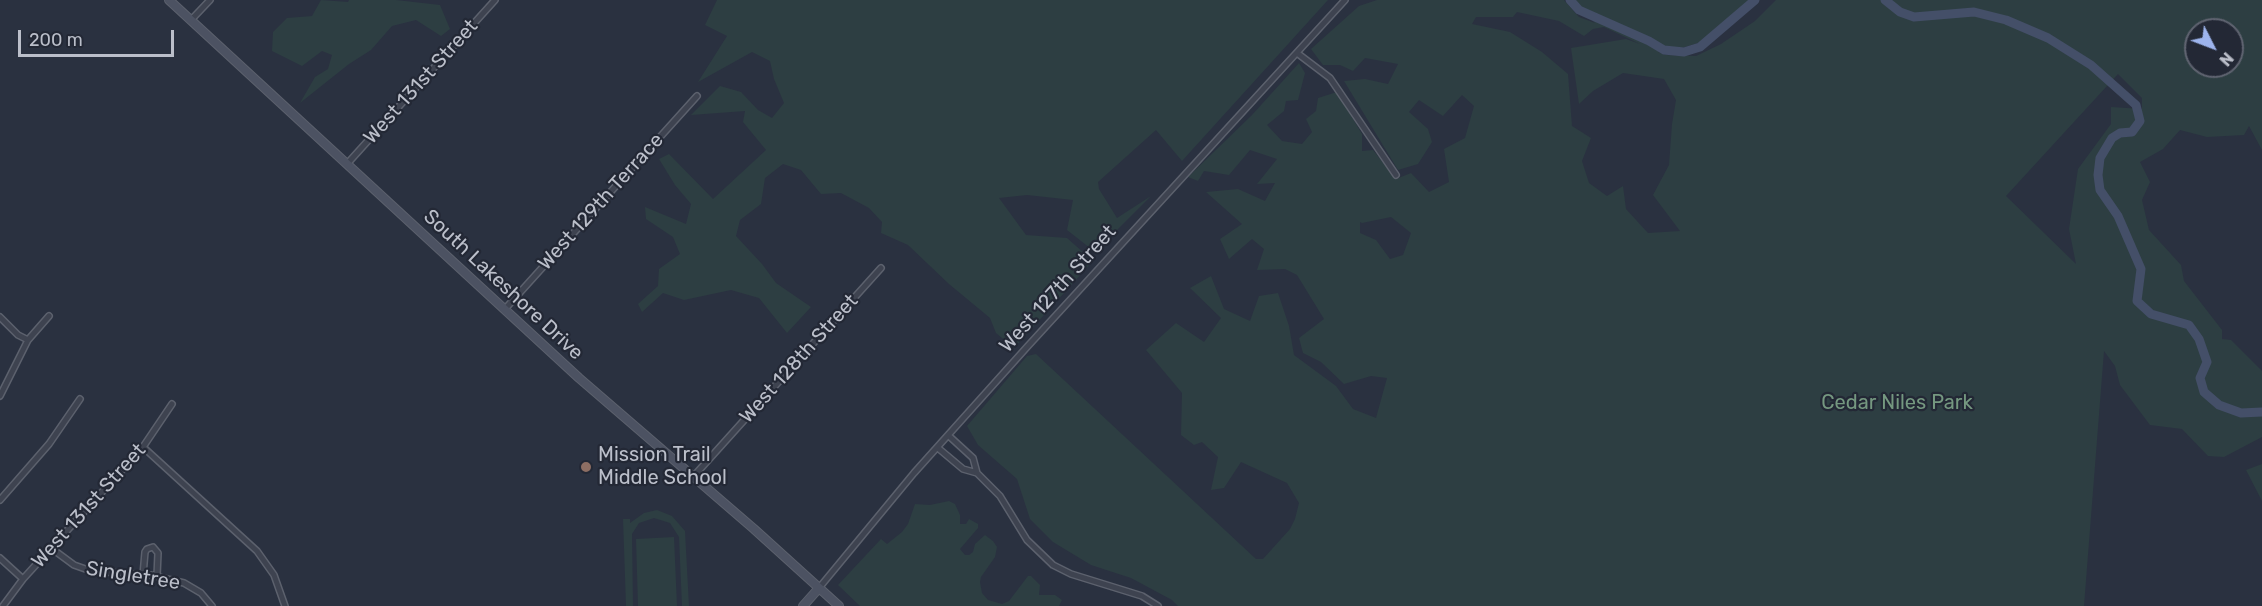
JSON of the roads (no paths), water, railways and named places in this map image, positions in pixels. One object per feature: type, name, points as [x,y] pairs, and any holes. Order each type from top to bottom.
[{"type":"street","name":"South Lakeshore Drive","points":[[169,0],[579,378],[839,606]]},
{"type":"street","points":[[191,20],[210,0]]},
{"type":"street","name":"West 131st Street","points":[[347,164],[495,0]]},
{"type":"street","name":"West 127th Street","points":[[803,606],[938,448],[1107,258],[1345,0]]},
{"type":"street","points":[[1297,53],[1330,78],[1396,175]]},
{"type":"street","name":"West 129th Terrace","points":[[505,309],[697,96]]},
{"type":"street","name":"West 128th Street","points":[[693,477],[881,268]]},
{"type":"street","points":[[0,396],[28,340],[49,316]]},
{"type":"street","points":[[0,317],[18,335],[28,340]]},
{"type":"street","points":[[0,501],[49,444],[80,399]]},
{"type":"street","name":"West 131st Street","points":[[3,606],[23,579],[143,447],[172,404]]},
{"type":"street","points":[[949,436],[973,458],[977,473]]},
{"type":"street","points":[[143,447],[257,551],[274,575],[285,606]]},
{"type":"street","points":[[938,448],[963,469],[977,473],[1000,496],[1016,526],[1053,565],[1071,574],[1142,596],[1158,606]]},
{"type":"street","points":[[143,575],[145,552],[153,547],[158,555],[157,576]]},
{"type":"street","name":"Singletree","points":[[51,548],[83,569],[177,580],[191,586],[213,606]]},
{"type":"street","points":[[0,558],[23,579]]},
{"type":"waterway","points":[[1570,0],[1579,10],[1664,50],[1684,52],[1700,47],[1755,0]]},
{"type":"waterway","points":[[1885,0],[1900,12],[1914,17],[1974,12],[2006,20],[2048,38],[2091,65],[2136,105],[2140,121],[2132,132],[2120,133],[2112,138],[2100,158],[2098,175],[2100,190],[2118,216],[2141,269],[2137,301],[2151,314],[2189,325],[2199,339],[2207,362],[2200,378],[2204,392],[2219,405],[2241,413],[2262,412]]},
{"type":"place","name":"Mission Trail Middle School","points":[[586,467]]},
{"type":"park label","name":"Cedar Niles Park","points":[[1897,403]]}]
